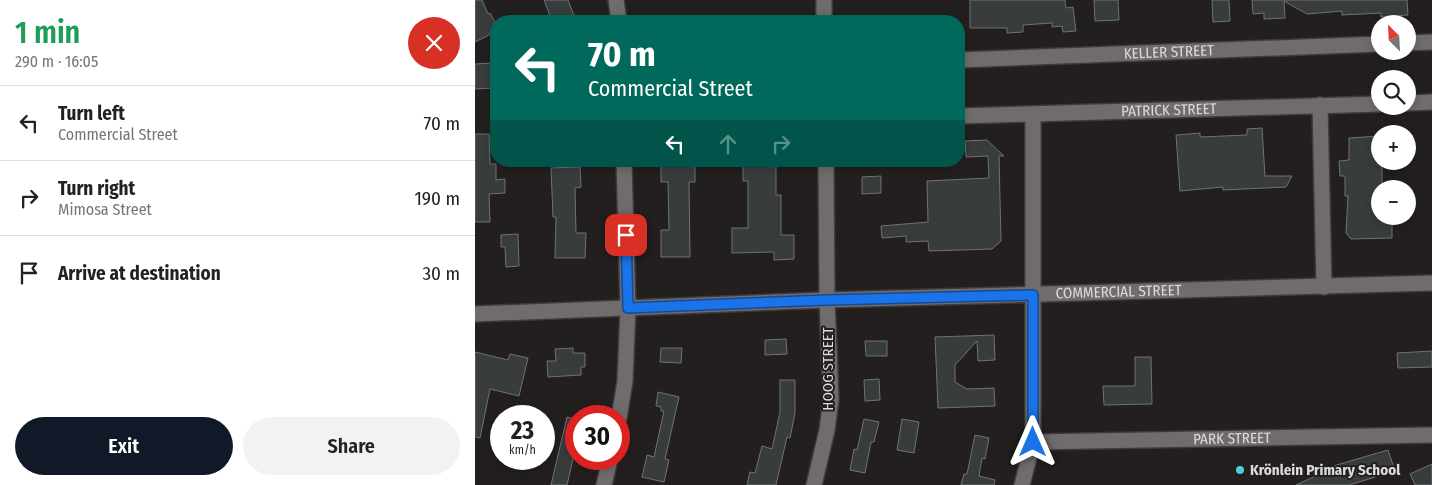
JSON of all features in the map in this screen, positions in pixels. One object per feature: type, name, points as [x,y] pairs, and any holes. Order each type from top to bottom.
[{"type":"street","points":[[616,0],[618,15]]},
{"type":"street","points":[[824,0],[824,15]]},
{"type":"street","points":[[1416,43],[1432,42]]},
{"type":"street","name":"KELLER STREET","points":[[965,60],[1371,44]]},
{"type":"street","points":[[1416,103],[1432,102]]},
{"type":"street","name":"PATRICK STREET","points":[[965,116],[1371,104]]},
{"type":"street","points":[[1319,105],[1323,287]]},
{"type":"street","points":[[1022,485],[1033,442],[1033,114]]},
{"type":"street","points":[[621,405],[625,381],[628,308],[623,167]]},
{"type":"street","name":"HOOG STREET","points":[[814,485],[827,430],[831,399],[827,300],[826,167]]},
{"type":"street","name":"COMMERCIAL STREET","points":[[475,314],[827,300],[1432,283]]},
{"type":"street","name":"PARK STREET","points":[[1033,442],[1432,435]]},
{"type":"street","points":[[604,485],[607,470]]},
{"type":"building","points":[[475,0],[482,0],[488,14],[490,13],[491,15],[490,33],[475,42]]},
{"type":"building","points":[[544,0],[568,0],[574,15],[550,15]]},
{"type":"building","points":[[970,0],[1065,0],[1066,8],[1073,7],[1076,31],[1063,32],[1062,26],[1052,27],[1052,23],[1023,25],[1023,32],[1007,33],[1007,28],[970,28]]},
{"type":"building","points":[[1094,0],[1118,0],[1119,20],[1095,21]]},
{"type":"building","points":[[1212,0],[1229,0],[1230,21],[1213,22]]},
{"type":"building","points":[[1252,0],[1407,0],[1408,15],[1381,15],[1381,13],[1342,15],[1342,11],[1307,14],[1284,1],[1285,18],[1264,19],[1264,13],[1253,14]]},
{"type":"building","points":[[490,63],[490,88],[475,89],[475,64]]},
{"type":"building","points":[[1262,128],[1265,176],[1292,176],[1286,187],[1223,190],[1223,187],[1180,191],[1176,135],[1200,133],[1200,137],[1247,135],[1247,129]]},
{"type":"building","points":[[475,134],[489,134],[490,167],[496,167],[496,180],[505,179],[505,193],[489,194],[490,222],[475,222]]},
{"type":"building","points":[[1371,137],[1371,170],[1382,170],[1382,180],[1371,180],[1371,225],[1392,225],[1392,238],[1351,239],[1346,233],[1348,196],[1345,196],[1345,176],[1340,176],[1339,161],[1349,160],[1349,138]]},
{"type":"building","points":[[987,140],[1004,156],[999,156],[1001,241],[992,249],[929,251],[928,241],[906,242],[906,236],[882,238],[881,226],[928,222],[927,181],[989,178],[988,156],[966,157],[965,141]]},
{"type":"building","points":[[580,167],[581,187],[575,188],[576,233],[586,233],[585,258],[555,258],[556,217],[553,217],[551,168]]},
{"type":"building","points":[[661,167],[695,167],[695,182],[689,182],[690,257],[661,257],[661,230],[669,230],[668,182],[661,182]]},
{"type":"building","points":[[743,167],[776,167],[776,195],[781,195],[781,235],[794,235],[794,259],[774,260],[774,252],[732,253],[732,228],[748,228],[748,181],[743,181]]},
{"type":"building","points":[[881,176],[881,193],[862,194],[862,177]]},
{"type":"building","points":[[518,234],[519,266],[506,267],[505,247],[501,247],[501,235]]},
{"type":"building","points":[[994,335],[995,360],[978,361],[977,341],[955,365],[955,382],[967,389],[994,388],[995,406],[938,408],[935,337]]},
{"type":"building","points":[[786,339],[787,354],[765,355],[765,340]]},
{"type":"building","points":[[865,341],[887,341],[887,356],[866,356]]},
{"type":"building","points":[[573,348],[573,353],[585,353],[585,367],[581,367],[581,375],[548,377],[547,361],[556,361],[555,349]]},
{"type":"building","points":[[661,348],[682,348],[681,363],[660,362]]},
{"type":"building","points":[[1432,351],[1432,367],[1398,368],[1397,353]]},
{"type":"building","points":[[475,352],[508,360],[510,354],[528,358],[519,396],[490,389],[480,438],[475,437]]},
{"type":"building","points":[[1135,357],[1151,357],[1152,404],[1104,405],[1103,386],[1135,386]]},
{"type":"building","points":[[879,379],[880,400],[865,401],[864,380]]},
{"type":"building","points":[[780,380],[795,380],[795,413],[790,438],[787,437],[776,485],[747,485],[750,472],[755,473],[762,446],[772,449],[780,412]]},
{"type":"building","points":[[658,392],[679,397],[665,459],[669,460],[664,482],[642,477],[647,455],[654,457],[664,411],[661,411],[661,407],[656,406]]},
{"type":"building","points":[[864,419],[879,422],[874,442],[871,442],[865,473],[850,470],[854,449],[857,450]]},
{"type":"building","points":[[902,419],[919,422],[914,453],[897,450]]},
{"type":"building","points":[[565,426],[565,470],[570,470],[567,485],[551,485]]},
{"type":"building","points":[[975,435],[989,438],[985,459],[982,458],[979,476],[995,480],[994,485],[961,485],[964,474],[967,474]]},
{"type":"building","points":[[1388,450],[1395,471],[1349,485],[1296,485],[1324,472],[1323,469]]},
{"type":"building","points":[[1432,464],[1432,485],[1415,485],[1410,474]]},
{"type":"place","name":"Krönlein Primary School","points":[[1240,470]]},
{"type":"route","points":[[626,235],[628,308],[827,300],[1033,295],[1033,442]]}]
